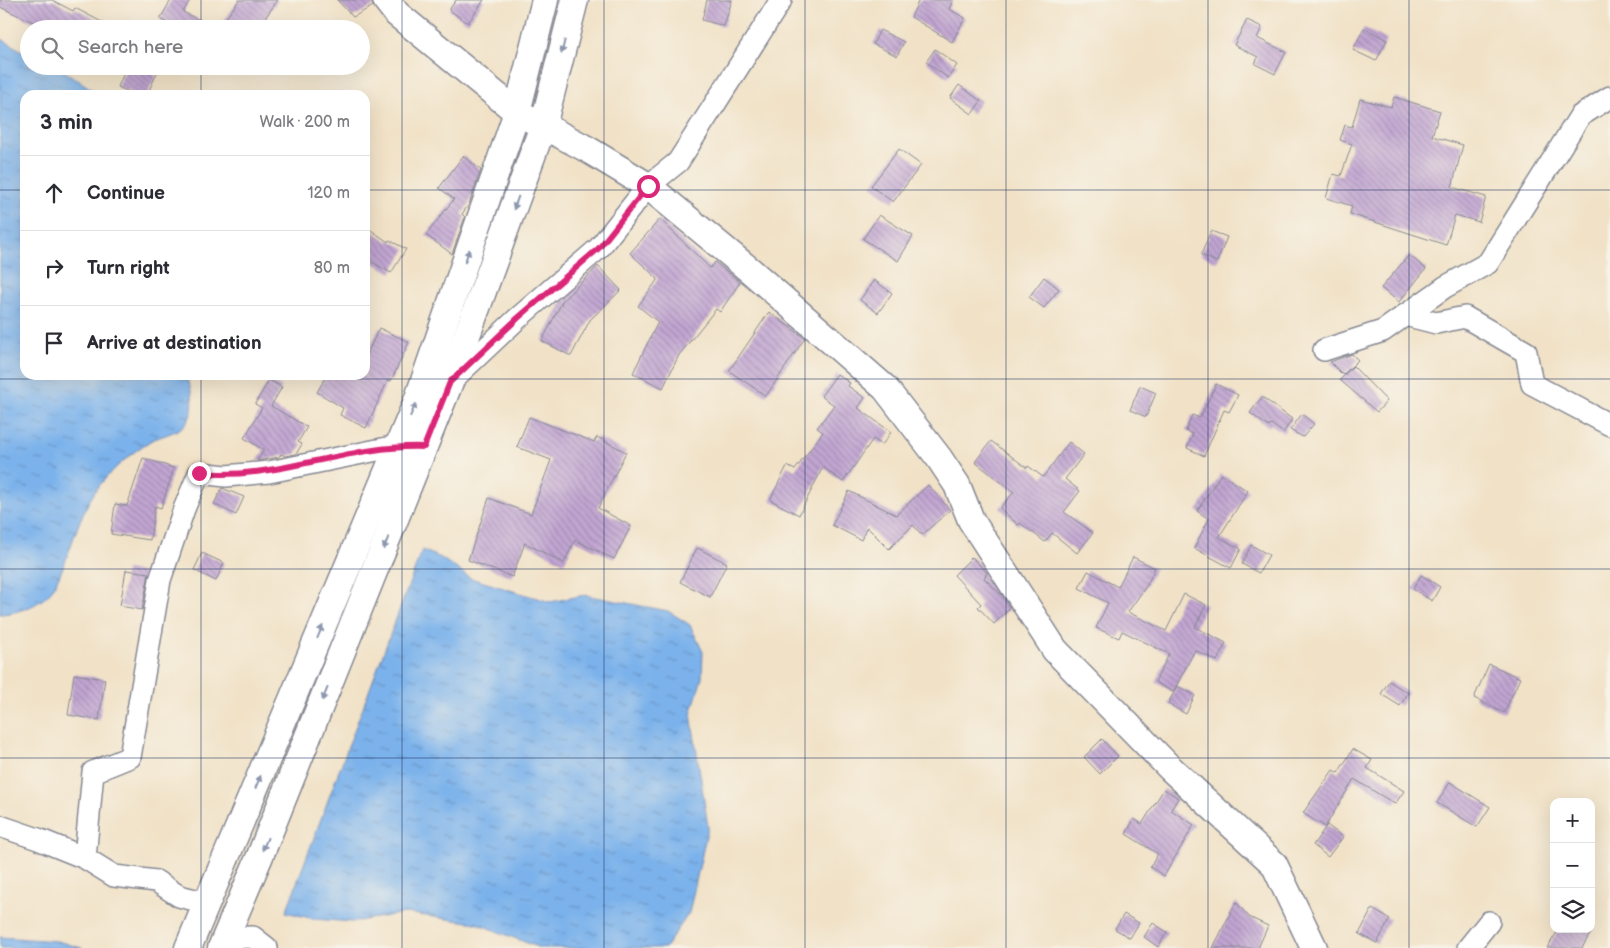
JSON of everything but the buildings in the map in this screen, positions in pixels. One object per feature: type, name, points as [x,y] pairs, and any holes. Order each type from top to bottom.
[{"type":"main road","points":[[386,0],[397,14],[517,112],[587,149],[648,186],[759,278],[884,388],[939,458],[957,485],[971,520],[1055,650],[1170,768],[1274,864],[1314,948]]},
{"type":"main road","points":[[188,948],[417,401],[517,112],[545,0]]},
{"type":"main road","points":[[223,943],[262,851],[450,382],[544,126],[575,0]]},
{"type":"street","points":[[450,382],[518,318],[599,248],[648,186],[678,162],[781,0]]},
{"type":"street","points":[[1324,350],[1383,330],[1446,287],[1488,263],[1580,116],[1610,97]]},
{"type":"street","points":[[1406,315],[1436,323],[1465,317],[1526,352],[1532,384],[1610,425]]},
{"type":"street","points":[[85,858],[93,772],[130,757],[160,580],[184,509],[199,473],[226,476],[269,472],[397,446],[424,447]]},
{"type":"street","points":[[0,826],[38,838],[85,858],[114,876],[156,880],[179,896],[207,903]]},
{"type":"street","points":[[1468,948],[1489,922]]},
{"type":"street","points":[[223,943],[253,938],[267,948]]},
{"type":"water","points":[[0,38],[20,50],[20,75],[70,75],[93,90],[20,90],[20,380],[187,380],[193,402],[189,419],[182,427],[150,441],[135,451],[101,483],[83,514],[59,576],[49,594],[30,607],[0,614]]},
{"type":"water","points":[[422,550],[441,558],[470,578],[550,602],[585,595],[668,611],[690,625],[703,652],[702,678],[691,714],[708,827],[689,913],[665,948],[540,948],[476,923],[405,913],[352,922],[314,919],[286,912]]},
{"type":"water","points":[[0,937],[57,941],[82,948],[0,948]]},
{"type":"route","points":[[199,473],[226,476],[269,472],[397,446],[424,447],[450,382],[518,318],[599,248],[648,186]]}]
